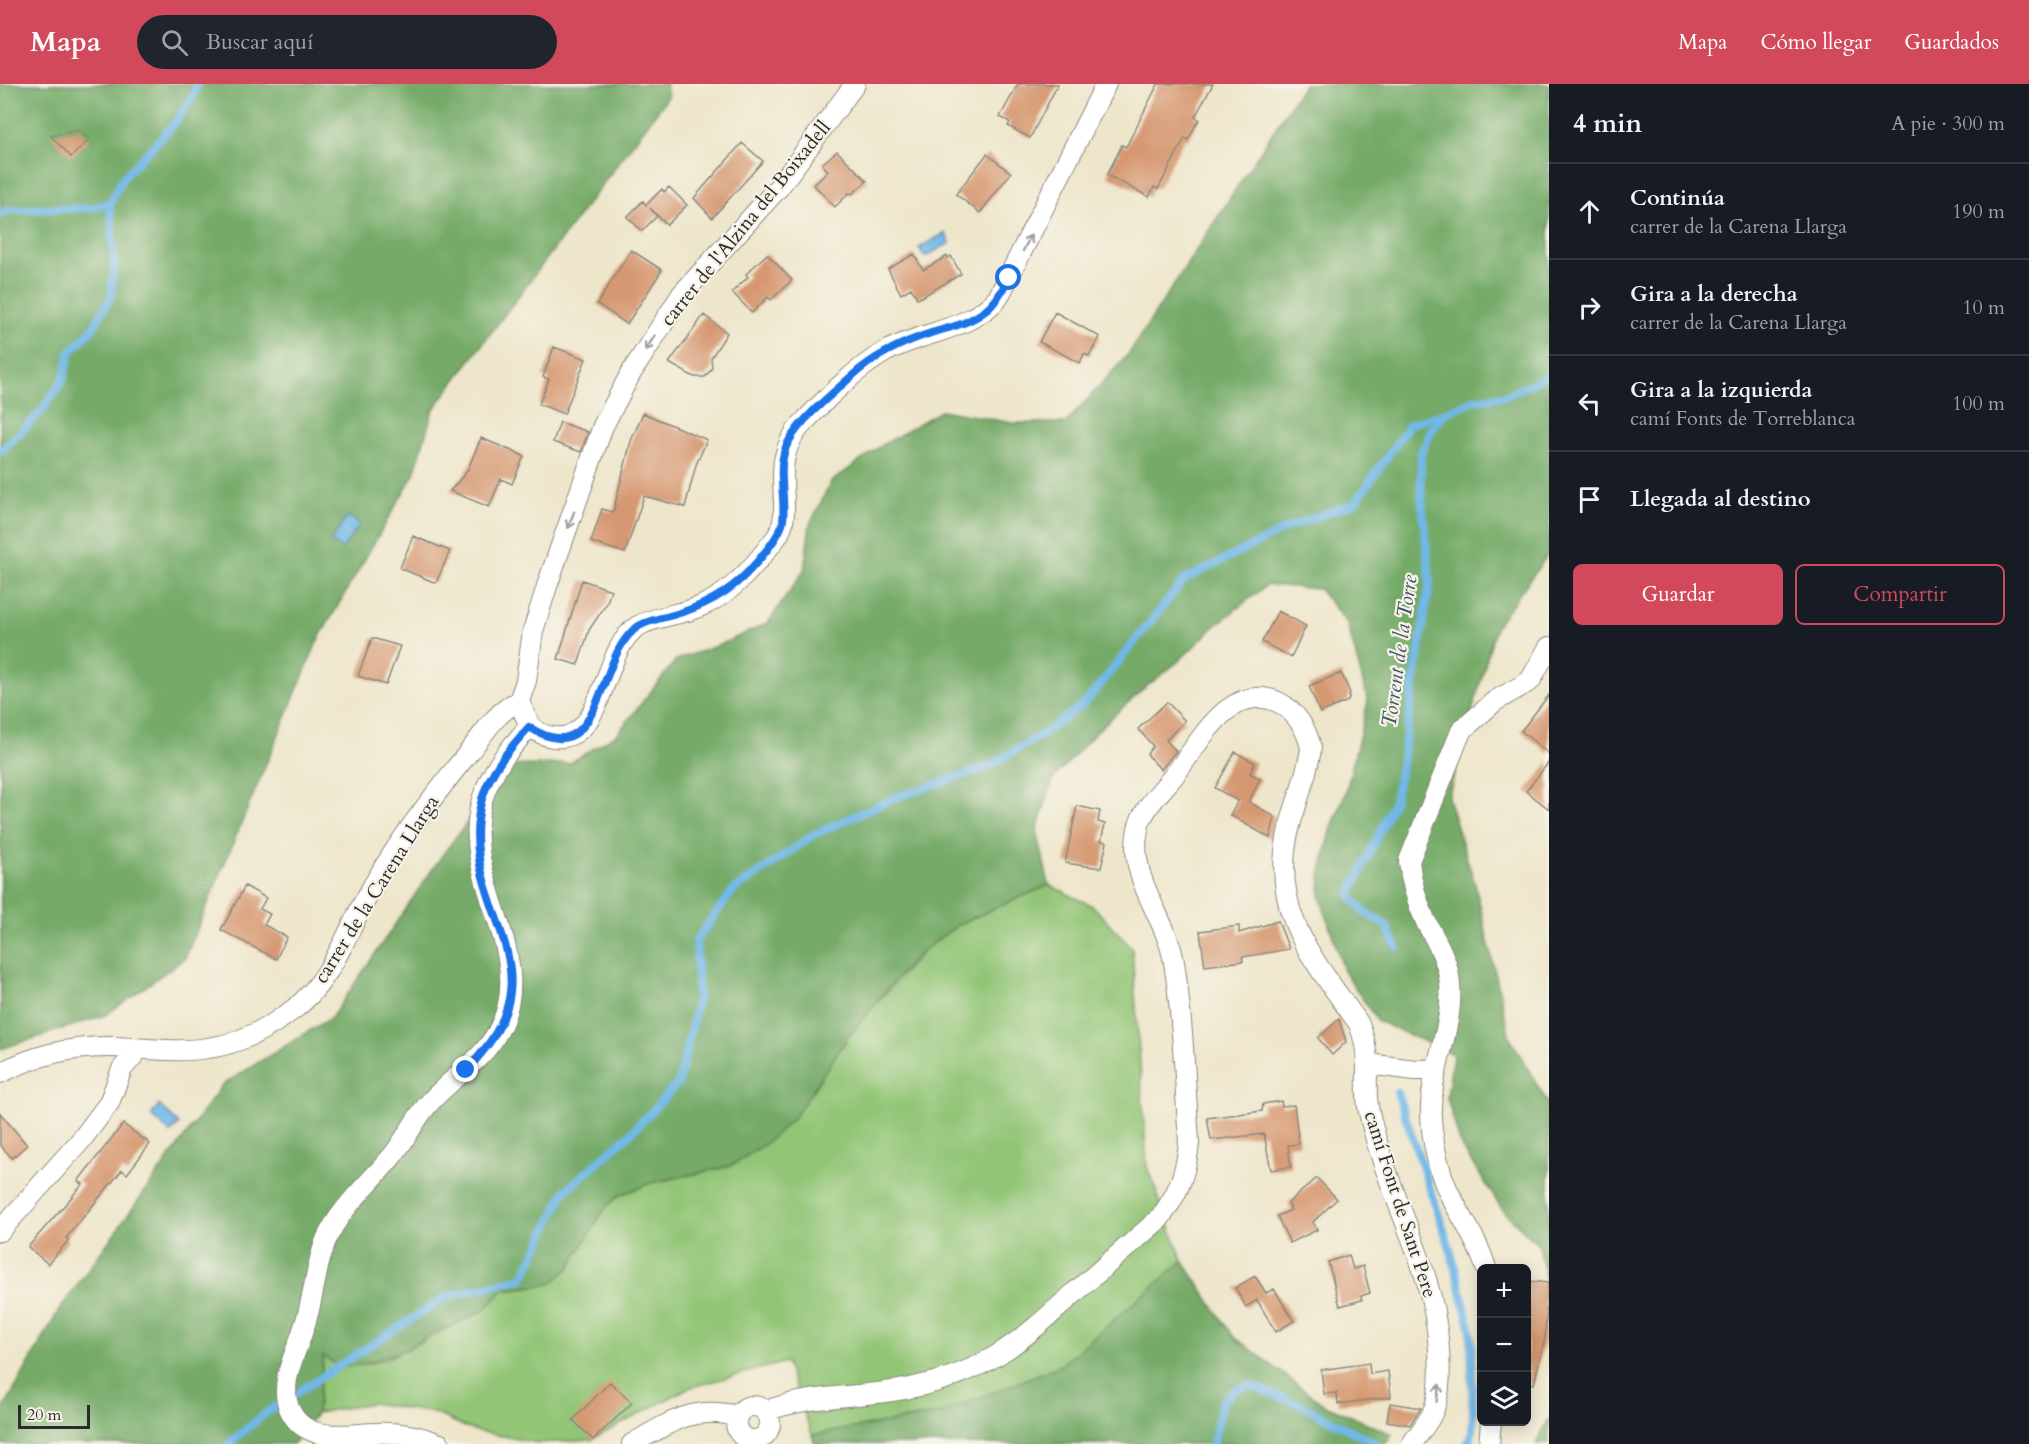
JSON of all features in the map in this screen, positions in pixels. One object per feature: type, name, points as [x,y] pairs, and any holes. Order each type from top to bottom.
[{"type":"street","name":"carrer de l'Alzina del Boixadell","points":[[519,701],[526,681],[533,631],[548,583],[603,426],[631,373],[682,294],[779,187],[855,84]]},
{"type":"street","points":[[519,701],[529,727],[544,736],[560,738],[578,733],[590,719],[615,656],[627,637],[639,626],[715,599],[748,573],[777,536],[783,522],[783,460],[788,441],[854,374],[885,352],[932,333],[968,322],[987,310],[998,298],[1106,84]]},
{"type":"street","points":[[1484,1264],[1448,1191],[1439,1163],[1431,1116],[1437,1069],[1446,1035],[1449,976],[1440,948],[1419,904],[1412,883],[1409,861],[1461,731],[1495,701],[1530,681],[1549,647]]},
{"type":"street","name":"camí Font de Sant Pere","points":[[734,1431],[750,1406],[766,1410],[803,1400],[908,1389],[936,1382],[980,1365],[1029,1335],[1159,1219],[1173,1201],[1187,1166],[1189,1143],[1174,963],[1165,933],[1140,878],[1135,860],[1138,826],[1159,794],[1217,720],[1240,701],[1252,697],[1267,698],[1281,704],[1293,713],[1308,736],[1311,748],[1309,764],[1284,853],[1286,901],[1300,936],[1359,1024],[1368,1054],[1366,1098],[1378,1147],[1422,1260],[1437,1318],[1438,1393],[1433,1412],[1412,1444]]},
{"type":"street","name":"carrer de la Carena Llarga","points":[[0,1073],[57,1052],[112,1047],[162,1051],[211,1048],[270,1027],[297,1007],[322,979],[342,948],[364,903],[432,797],[502,710],[519,701]]},
{"type":"street","points":[[440,1444],[414,1435],[372,1438],[323,1436],[303,1428],[288,1406],[285,1392],[286,1379],[305,1324],[330,1232],[395,1153],[426,1107],[481,1055],[502,1024],[510,995],[510,959],[480,864],[478,820],[482,798],[498,765],[529,727]]},
{"type":"street","points":[[0,1231],[82,1139],[109,1103],[122,1069],[139,1049]]},
{"type":"street","points":[[1368,1064],[1415,1070],[1437,1069]]},
{"type":"street","points":[[632,1444],[661,1427],[697,1412],[754,1440],[771,1438],[770,1421],[766,1410]]},
{"type":"street","points":[[1489,1444],[1491,1426]]},
{"type":"green space","points":[[0,84],[666,84],[668,97],[433,410],[414,474],[318,640],[185,958],[106,1015],[1,1049]]},
{"type":"green space","points":[[1304,84],[1549,84],[1549,553],[1496,626],[1448,798],[1475,884],[1510,1038],[1549,1105],[1549,1295],[1539,1246],[1502,1209],[1461,1146],[1447,1098],[1453,1054],[1377,1021],[1344,971],[1320,897],[1321,870],[1332,827],[1346,791],[1368,701],[1347,623],[1319,589],[1267,585],[1215,626],[1179,661],[1142,690],[1098,730],[1053,779],[1037,830],[1049,885],[959,924],[924,950],[898,976],[849,1036],[794,1118],[764,1145],[731,1166],[651,1183],[620,1195],[605,1208],[569,1268],[551,1284],[503,1290],[485,1310],[427,1336],[407,1349],[362,1365],[339,1367],[323,1356],[317,1413],[293,1444],[0,1444],[0,1415],[59,1310],[222,1085],[332,1017],[443,854],[510,766],[570,763],[617,734],[676,660],[722,644],[768,623],[804,570],[810,524],[831,482],[881,446],[942,410],[1013,423],[1066,423],[1130,352]]},
{"type":"green space","points":[[1049,885],[1093,906],[1132,948],[1147,1167],[1183,1261],[1061,1365],[942,1413],[812,1435],[786,1362],[688,1388],[591,1440],[538,1443],[472,1430],[434,1413],[371,1403],[317,1413],[323,1356],[362,1365],[386,1359],[485,1310],[503,1290],[551,1284],[569,1268],[605,1208],[620,1195],[651,1183],[731,1166],[924,950],[959,924]]},
{"type":"green space","points":[[1183,1261],[1233,1336],[1323,1404],[1392,1434],[1386,1444],[815,1444],[812,1435],[942,1413],[1061,1365]]},
{"type":"green space","points":[[1549,1419],[1549,1444],[1536,1444]]},
{"type":"water","points":[[945,233],[950,243],[925,257],[919,248]]},
{"type":"water","points":[[348,516],[360,524],[342,549],[331,541]]},
{"type":"water","points":[[159,1105],[179,1124],[170,1133],[151,1115]]},
{"type":"building","points":[[1018,84],[1058,84],[1030,138],[1008,126],[1010,122],[1000,117]]},
{"type":"building","points":[[1158,84],[1213,84],[1195,117],[1199,119],[1188,140],[1185,138],[1158,189],[1154,187],[1149,197],[1107,175],[1122,145],[1126,147]]},
{"type":"building","points":[[79,130],[89,140],[71,157],[51,136]]},
{"type":"building","points":[[742,143],[763,161],[712,218],[694,198]]},
{"type":"building","points":[[837,151],[867,181],[852,194],[849,193],[835,207],[814,185],[828,171],[822,164]]},
{"type":"building","points":[[987,154],[1011,173],[980,213],[956,194]]},
{"type":"building","points":[[669,187],[687,205],[667,225],[650,208],[657,216],[642,231],[627,217],[643,201],[646,205],[662,189],[664,192]]},
{"type":"building","points":[[631,250],[662,270],[627,324],[597,304]]},
{"type":"building","points":[[767,254],[792,280],[771,300],[768,297],[752,313],[732,292],[748,277],[746,274]]},
{"type":"building","points":[[914,254],[923,270],[951,256],[961,274],[918,299],[911,288],[901,294],[888,269]]},
{"type":"building","points":[[1055,312],[1100,337],[1089,356],[1084,354],[1080,363],[1039,342]]},
{"type":"building","points":[[704,315],[727,333],[711,358],[712,368],[705,377],[694,377],[669,363]]},
{"type":"building","points":[[554,347],[586,359],[564,414],[539,404],[549,379],[543,377]]},
{"type":"building","points":[[643,413],[707,440],[696,465],[685,507],[644,496],[625,553],[591,542],[602,509],[613,512],[631,441]]},
{"type":"building","points":[[560,422],[588,432],[581,452],[553,442]]},
{"type":"building","points":[[481,438],[524,456],[512,484],[501,479],[489,507],[450,491],[467,471]]},
{"type":"building","points":[[413,536],[450,551],[436,583],[400,568]]},
{"type":"building","points":[[582,580],[611,590],[607,603],[589,630],[578,665],[558,659]]},
{"type":"building","points":[[1278,611],[1306,626],[1291,657],[1262,642]]},
{"type":"building","points":[[372,638],[400,646],[386,685],[358,676]]},
{"type":"building","points":[[1341,673],[1350,693],[1348,701],[1320,713],[1309,686]]},
{"type":"building","points":[[1549,695],[1549,754],[1521,731]]},
{"type":"building","points":[[1167,702],[1185,721],[1166,740],[1176,751],[1161,770],[1147,754],[1153,746],[1138,729]]},
{"type":"building","points":[[1235,752],[1255,763],[1250,773],[1260,779],[1249,802],[1275,817],[1270,838],[1230,815],[1238,801],[1215,788]]},
{"type":"building","points":[[1549,762],[1549,809],[1526,791]]},
{"type":"building","points":[[1077,806],[1100,811],[1098,822],[1105,824],[1101,841],[1107,842],[1101,868],[1065,863]]},
{"type":"building","points":[[245,886],[266,898],[260,909],[270,914],[264,925],[287,937],[276,959],[221,930]]},
{"type":"building","points":[[1278,921],[1289,949],[1242,957],[1243,961],[1205,966],[1200,931],[1239,926],[1239,933]]},
{"type":"building","points":[[1339,1019],[1346,1042],[1332,1055],[1318,1038]]},
{"type":"building","points":[[1281,1101],[1282,1106],[1294,1105],[1299,1144],[1288,1145],[1291,1167],[1271,1170],[1264,1134],[1211,1140],[1207,1118],[1262,1111],[1263,1104]]},
{"type":"building","points":[[0,1113],[27,1145],[12,1158],[0,1145]]},
{"type":"building","points":[[123,1124],[150,1144],[127,1174],[122,1170],[66,1238],[69,1240],[48,1264],[28,1247],[83,1184],[78,1181]]},
{"type":"building","points":[[1317,1178],[1337,1199],[1313,1222],[1317,1230],[1290,1243],[1277,1216],[1291,1210],[1288,1203]]},
{"type":"building","points":[[1349,1255],[1353,1269],[1363,1266],[1370,1293],[1361,1296],[1362,1300],[1340,1306],[1328,1262]]},
{"type":"building","points":[[1255,1276],[1266,1293],[1274,1289],[1294,1321],[1276,1332],[1257,1300],[1246,1307],[1235,1288]]},
{"type":"building","points":[[1531,1281],[1548,1283],[1545,1337],[1534,1384],[1531,1384]]},
{"type":"building","points":[[1369,1363],[1370,1374],[1388,1371],[1391,1397],[1338,1404],[1337,1393],[1324,1394],[1321,1370]]},
{"type":"building","points":[[610,1382],[632,1403],[593,1440],[573,1420]]},
{"type":"building","points":[[1390,1403],[1421,1408],[1410,1425],[1387,1421]]},
{"type":"waterway","points":[[0,452],[41,412],[63,380],[70,352],[92,330],[111,297],[114,263],[110,203],[122,179],[175,123],[194,94],[197,84]]},
{"type":"waterway","points":[[0,214],[9,210],[92,208],[110,203]]},
{"type":"waterway","name":"Torrent de la Torre","points":[[1397,947],[1386,925],[1363,911],[1350,895],[1394,801],[1401,768],[1430,581],[1421,493],[1421,453],[1432,429],[1445,413],[1474,400],[1505,396],[1549,375]]},
{"type":"waterway","points":[[228,1444],[267,1412],[446,1297],[523,1278],[565,1191],[630,1134],[679,1082],[698,998],[696,940],[733,891],[815,834],[897,797],[988,767],[1046,732],[1087,701],[1184,580],[1289,527],[1355,503],[1410,424],[1445,413]]},
{"type":"waterway","name":"Torrent de la Torre","points":[[1397,1092],[1450,1248],[1471,1331],[1473,1421],[1471,1438],[1467,1444]]},
{"type":"waterway","name":"Torrent de la Torre","points":[[1213,1444],[1222,1402],[1235,1390],[1250,1385],[1303,1406],[1377,1444]]},
{"type":"route","points":[[466,1070],[494,1039],[502,1024],[508,1007],[512,981],[510,959],[480,864],[477,844],[482,798],[498,765],[529,727],[544,736],[560,738],[578,733],[590,719],[615,656],[627,637],[639,626],[699,607],[715,599],[748,573],[777,536],[783,522],[783,460],[788,441],[803,423],[854,374],[885,352],[932,333],[968,322],[987,310],[998,298],[1009,278]]}]
